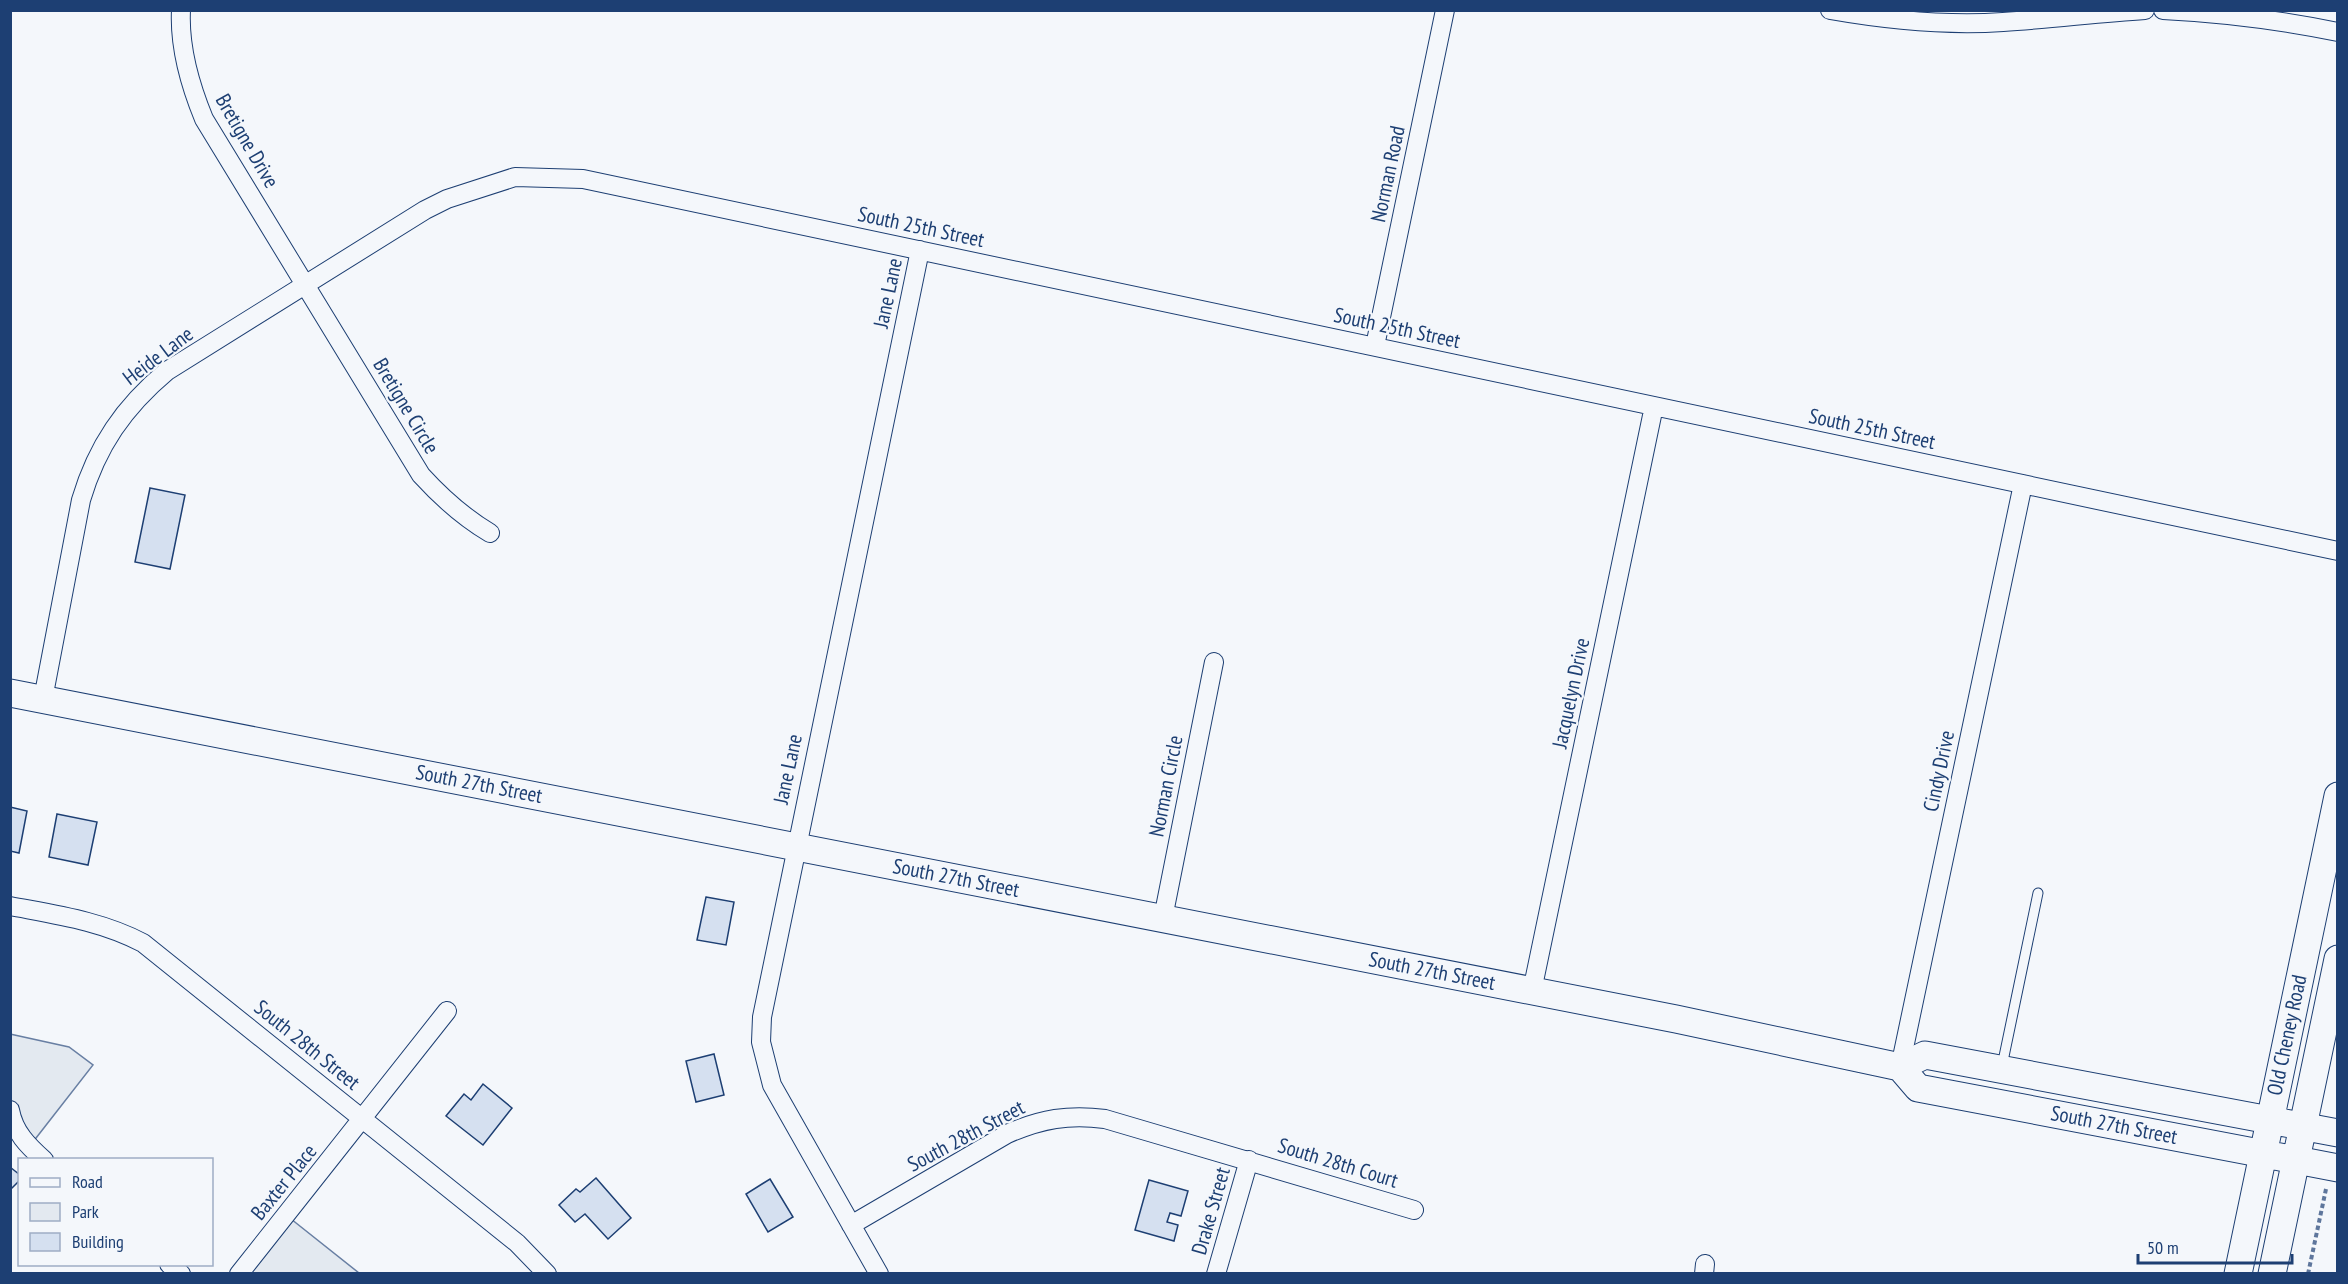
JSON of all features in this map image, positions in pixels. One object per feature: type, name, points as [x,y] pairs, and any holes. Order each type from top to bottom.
[{"type":"main road","name":"South 27th Street","points":[[10,693],[1762,1036],[1900,1067],[1918,1088],[2295,1160],[2332,1178]]},
{"type":"main road","name":"Old Cheney Road","points":[[2238,1274],[2337,796]]},
{"type":"main road","name":"Old Cheney Road","points":[[2272,1274],[2337,959]]},
{"type":"main road","name":"South 27th Street","points":[[1900,1067],[1925,1055],[2337,1133]]},
{"type":"street","name":"Bretigne Drive","points":[[181,10],[184,56],[192,88],[204,119],[305,283]]},
{"type":"street","name":"Norman Road","points":[[1375,346],[1445,10]]},
{"type":"street","points":[[1830,10],[1937,23],[2003,22],[2145,10]]},
{"type":"street","points":[[2163,10],[2243,15],[2337,33]]},
{"type":"street","name":"South 25th Street","points":[[447,199],[515,177],[583,179],[2337,551]]},
{"type":"street","name":"Heide Lane","points":[[43,699],[81,500],[90,470],[104,441],[121,415],[143,391],[167,371],[305,283],[447,199]]},
{"type":"street","name":"Jane Lane","points":[[879,1274],[772,1085],[761,1042],[762,1017],[920,250]]},
{"type":"street","name":"Bretigne Circle","points":[[305,283],[421,475],[441,497],[470,522],[490,533]]},
{"type":"street","name":"Jacquelyn Drive","points":[[1532,991],[1654,406]]},
{"type":"street","name":"Cindy Drive","points":[[1900,1067],[2023,484]]},
{"type":"street","name":"Norman Circle","points":[[1163,918],[1214,662]]},
{"type":"street","name":"South 28th Street","points":[[10,906],[96,922],[143,943],[517,1243],[547,1274]]},
{"type":"street","name":"Baxter Place","points":[[239,1274],[447,1011]]},
{"type":"street","points":[[10,1110],[12,1120],[24,1141],[42,1158]]},
{"type":"street","name":"South 28th Street","points":[[851,1225],[1007,1134],[1030,1124],[1055,1118],[1080,1116],[1105,1119],[1249,1160]]},
{"type":"street","name":"South 28th Court","points":[[1249,1160],[1413,1210]]},
{"type":"street","name":"Drake Street","points":[[1216,1274],[1249,1160]]},
{"type":"lane","points":[[2002,1069],[2038,893]]},
{"type":"path","points":[[2308,1274],[2332,1178]]},
{"type":"green space","points":[[10,1034],[69,1047],[93,1065],[29,1147],[10,1110]]},
{"type":"green space","points":[[286,1215],[359,1273],[239,1274]]},
{"type":"building","points":[[150,488],[185,495],[170,569],[135,562]]},
{"type":"building","points":[[10,807],[27,811],[19,853],[10,851]]},
{"type":"building","points":[[57,814],[97,822],[88,865],[49,857]]},
{"type":"building","points":[[706,897],[734,902],[726,945],[697,940]]},
{"type":"building","points":[[714,1054],[724,1095],[696,1102],[686,1061]]},
{"type":"building","points":[[483,1084],[512,1108],[483,1145],[446,1116],[464,1094],[471,1100]]},
{"type":"building","points":[[10,1167],[18,1173],[18,1182],[10,1190]]},
{"type":"building","points":[[596,1178],[631,1218],[608,1239],[585,1214],[575,1222],[559,1205],[576,1189],[580,1192]]},
{"type":"building","points":[[770,1179],[793,1217],[768,1232],[746,1194]]},
{"type":"building","points":[[1149,1180],[1188,1191],[1181,1216],[1170,1213],[1167,1222],[1178,1225],[1174,1241],[1135,1230]]}]
